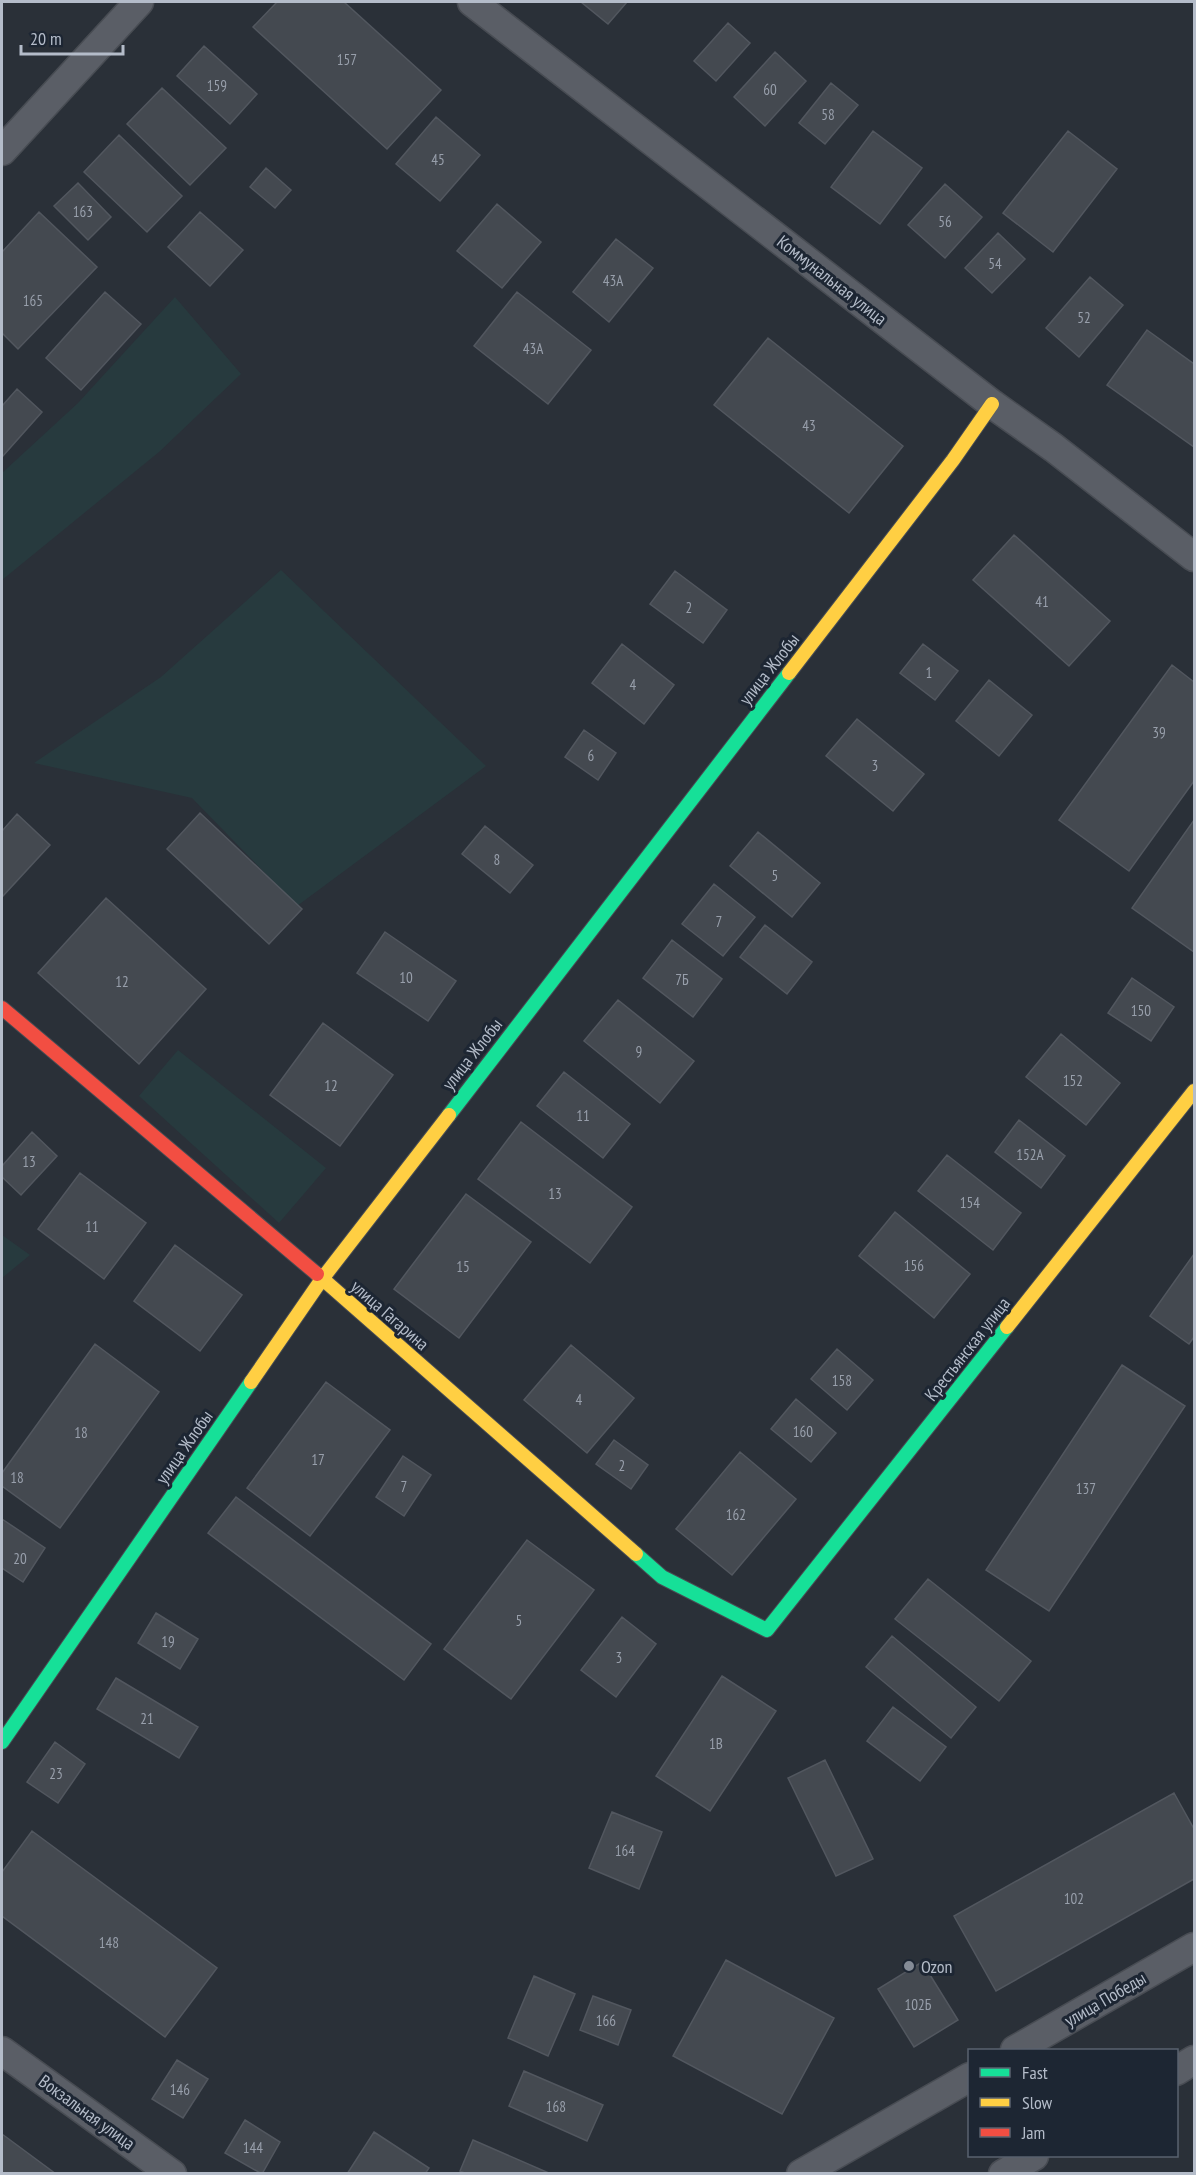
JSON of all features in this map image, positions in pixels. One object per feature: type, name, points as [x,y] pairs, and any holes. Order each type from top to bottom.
[{"type":"street","points":[[2,151],[139,2]]},
{"type":"street","name":"Коммунальная улица","points":[[472,2],[1194,558]]},
{"type":"street","name":"улица Жлобы","points":[[2,1742],[322,1280],[953,460],[992,404]]},
{"type":"street","name":"улица Гагарина","points":[[2,1008],[322,1280],[662,1577],[767,1630]]},
{"type":"street","name":"Крестьянская улица","points":[[767,1630],[1194,1091]]},
{"type":"street","name":"улица Победы","points":[[1017,2049],[1194,1947]]},
{"type":"street","name":"Вокзальная улица","points":[[2,2051],[172,2174]]},
{"type":"street","points":[[1178,2070],[1194,2060]]},
{"type":"street","points":[[801,2174],[968,2078]]},
{"type":"street","points":[[1003,2174],[1032,2157]]},
{"type":"green space","points":[[175,297],[241,374],[159,452],[2,580],[2,473],[78,403]]},
{"type":"green space","points":[[281,570],[486,766],[297,906],[192,798],[34,763],[161,677]]},
{"type":"green space","points":[[178,1050],[326,1168],[279,1223],[139,1096]]},
{"type":"green space","points":[[2,1235],[30,1255],[2,1278]]},
{"type":"building","points":[[277,2],[344,2],[441,90],[387,149],[253,27]]},
{"type":"building","points":[[581,2],[627,2],[608,24]]},
{"type":"building","points":[[728,23],[750,43],[716,81],[694,61]]},
{"type":"building","points":[[204,46],[257,94],[230,124],[177,76]]},
{"type":"building","points":[[775,52],[806,81],[765,126],[734,97]]},
{"type":"building","points":[[831,83],[858,105],[825,144],[799,123]]},
{"type":"building","points":[[162,88],[226,148],[190,185],[127,124]]},
{"type":"building","points":[[436,117],[480,155],[440,201],[396,164]]},
{"type":"building","points":[[873,131],[922,168],[880,224],[831,187]]},
{"type":"building","points":[[1068,131],[1117,169],[1053,252],[1003,213]]},
{"type":"building","points":[[119,135],[182,196],[147,232],[84,172]]},
{"type":"building","points":[[266,168],[291,190],[275,208],[250,187]]},
{"type":"building","points":[[78,183],[111,217],[88,240],[54,206]]},
{"type":"building","points":[[945,184],[982,217],[945,258],[908,225]]},
{"type":"building","points":[[497,204],[541,242],[502,288],[457,251]]},
{"type":"building","points":[[39,212],[97,267],[18,349],[2,333],[2,252]]},
{"type":"building","points":[[200,212],[243,250],[210,286],[168,247]]},
{"type":"building","points":[[998,233],[1025,259],[992,293],[965,268]]},
{"type":"building","points":[[616,239],[653,268],[609,322],[573,292]]},
{"type":"building","points":[[1090,277],[1123,305],[1079,357],[1046,328]]},
{"type":"building","points":[[105,292],[141,324],[81,390],[46,358]]},
{"type":"building","points":[[517,292],[591,350],[548,404],[474,346]]},
{"type":"building","points":[[1147,330],[1194,364],[1194,447],[1107,385]]},
{"type":"building","points":[[768,338],[903,446],[849,513],[714,405]]},
{"type":"building","points":[[17,389],[42,412],[2,457],[2,406]]},
{"type":"building","points":[[1014,535],[1110,621],[1069,666],[973,580]]},
{"type":"building","points":[[675,571],[727,610],[703,643],[650,604]]},
{"type":"building","points":[[622,644],[674,685],[644,724],[592,683]]},
{"type":"building","points":[[923,644],[958,671],[935,700],[900,673]]},
{"type":"building","points":[[1172,665],[1194,682],[1194,781],[1129,871],[1059,820]]},
{"type":"building","points":[[989,680],[1032,715],[999,756],[956,721]]},
{"type":"building","points":[[857,719],[924,774],[893,811],[826,756]]},
{"type":"building","points":[[584,730],[616,753],[598,780],[565,757]]},
{"type":"building","points":[[200,813],[302,909],[269,944],[167,849]]},
{"type":"building","points":[[17,814],[50,845],[2,897],[2,831]]},
{"type":"building","points":[[1194,820],[1194,952],[1132,908]]},
{"type":"building","points":[[485,826],[533,865],[510,893],[462,854]]},
{"type":"building","points":[[758,832],[820,883],[792,917],[730,866]]},
{"type":"building","points":[[714,884],[755,917],[723,956],[682,924]]},
{"type":"building","points":[[106,898],[206,989],[139,1064],[38,973]]},
{"type":"building","points":[[765,925],[812,962],[787,994],[740,957]]},
{"type":"building","points":[[385,932],[456,981],[428,1021],[357,973]]},
{"type":"building","points":[[672,940],[722,979],[693,1017],[643,978]]},
{"type":"building","points":[[1132,978],[1174,1007],[1151,1041],[1108,1013]]},
{"type":"building","points":[[618,1000],[694,1061],[660,1103],[584,1041]]},
{"type":"building","points":[[323,1023],[393,1075],[340,1146],[270,1095]]},
{"type":"building","points":[[1061,1034],[1120,1083],[1086,1125],[1026,1077]]},
{"type":"building","points":[[564,1072],[630,1124],[603,1158],[537,1106]]},
{"type":"building","points":[[1019,1120],[1065,1156],[1041,1188],[995,1152]]},
{"type":"building","points":[[521,1122],[632,1207],[590,1263],[478,1179]]},
{"type":"building","points":[[32,1132],[57,1156],[21,1195],[2,1177],[2,1166]]},
{"type":"building","points":[[947,1155],[1021,1213],[993,1250],[918,1191]]},
{"type":"building","points":[[80,1173],[146,1223],[104,1279],[38,1229]]},
{"type":"building","points":[[466,1194],[531,1242],[459,1338],[394,1289]]},
{"type":"building","points":[[895,1212],[970,1274],[934,1318],[859,1256]]},
{"type":"building","points":[[175,1245],[242,1295],[200,1351],[134,1301]]},
{"type":"building","points":[[1194,1254],[1194,1337],[1189,1344],[1150,1316]]},
{"type":"building","points":[[95,1344],[159,1392],[60,1528],[2,1486],[2,1473]]},
{"type":"building","points":[[571,1345],[634,1398],[587,1453],[524,1400]]},
{"type":"building","points":[[837,1349],[873,1380],[847,1410],[811,1379]]},
{"type":"building","points":[[1122,1365],[1185,1406],[1049,1611],[986,1570]]},
{"type":"building","points":[[326,1382],[390,1430],[310,1536],[247,1488]]},
{"type":"building","points":[[796,1399],[836,1433],[811,1462],[771,1429]]},
{"type":"building","points":[[614,1440],[648,1465],[631,1489],[596,1464]]},
{"type":"building","points":[[740,1452],[796,1499],[732,1575],[676,1529]]},
{"type":"building","points":[[403,1456],[431,1475],[404,1516],[376,1497]]},
{"type":"building","points":[[236,1497],[431,1644],[404,1680],[208,1533]]},
{"type":"building","points":[[2,1519],[45,1548],[23,1582],[2,1568]]},
{"type":"building","points":[[527,1540],[594,1590],[511,1699],[444,1649]]},
{"type":"building","points":[[928,1579],[1031,1661],[999,1701],[895,1619]]},
{"type":"building","points":[[156,1613],[198,1639],[180,1669],[138,1643]]},
{"type":"building","points":[[622,1617],[656,1644],[616,1697],[581,1670]]},
{"type":"building","points":[[892,1636],[976,1707],[951,1738],[866,1667]]},
{"type":"building","points":[[722,1676],[776,1711],[710,1811],[656,1776]]},
{"type":"building","points":[[116,1678],[198,1727],[179,1758],[97,1709]]},
{"type":"building","points":[[893,1707],[946,1747],[920,1781],[867,1741]]},
{"type":"building","points":[[55,1742],[85,1764],[58,1803],[27,1782]]},
{"type":"building","points":[[825,1760],[873,1859],[836,1876],[788,1778]]},
{"type":"building","points":[[1174,1793],[1194,1829],[1194,1879],[996,1991],[954,1916]]},
{"type":"building","points":[[612,1812],[662,1832],[639,1889],[589,1868]]},
{"type":"building","points":[[32,1831],[217,1968],[165,2037],[2,1916],[2,1872]]},
{"type":"building","points":[[726,1960],[834,2018],[782,2114],[673,2056]]},
{"type":"building","points":[[922,1962],[958,2020],[914,2047],[878,1989]]},
{"type":"building","points":[[534,1976],[575,1994],[548,2056],[508,2038]]},
{"type":"building","points":[[593,1996],[631,2010],[618,2045],[580,2030]]},
{"type":"building","points":[[177,2060],[208,2079],[183,2118],[152,2099]]},
{"type":"building","points":[[524,2071],[603,2105],[587,2141],[509,2106]]},
{"type":"building","points":[[245,2120],[280,2142],[262,2174],[225,2153]]},
{"type":"building","points":[[374,2132],[429,2168],[425,2174],[347,2174]]},
{"type":"building","points":[[2,2134],[56,2174],[2,2174]]},
{"type":"building","points":[[473,2140],[551,2174],[467,2174],[460,2171]]},
{"type":"traffic: fast","points":[[449,1115],[789,673]]},
{"type":"traffic: fast","points":[[636,1554],[662,1577],[767,1630],[1007,1327]]},
{"type":"traffic: fast","points":[[2,1742],[251,1382]]},
{"type":"traffic: slow","points":[[789,673],[953,460],[992,404]]},
{"type":"traffic: slow","points":[[1007,1327],[1194,1091]]},
{"type":"traffic: slow","points":[[251,1382],[322,1279],[449,1115]]},
{"type":"traffic: slow","points":[[317,1274],[636,1554]]},
{"type":"traffic: jam","points":[[2,1008],[317,1274]]},
{"type":"place","name":"Ozon","points":[[909,1966]]}]
